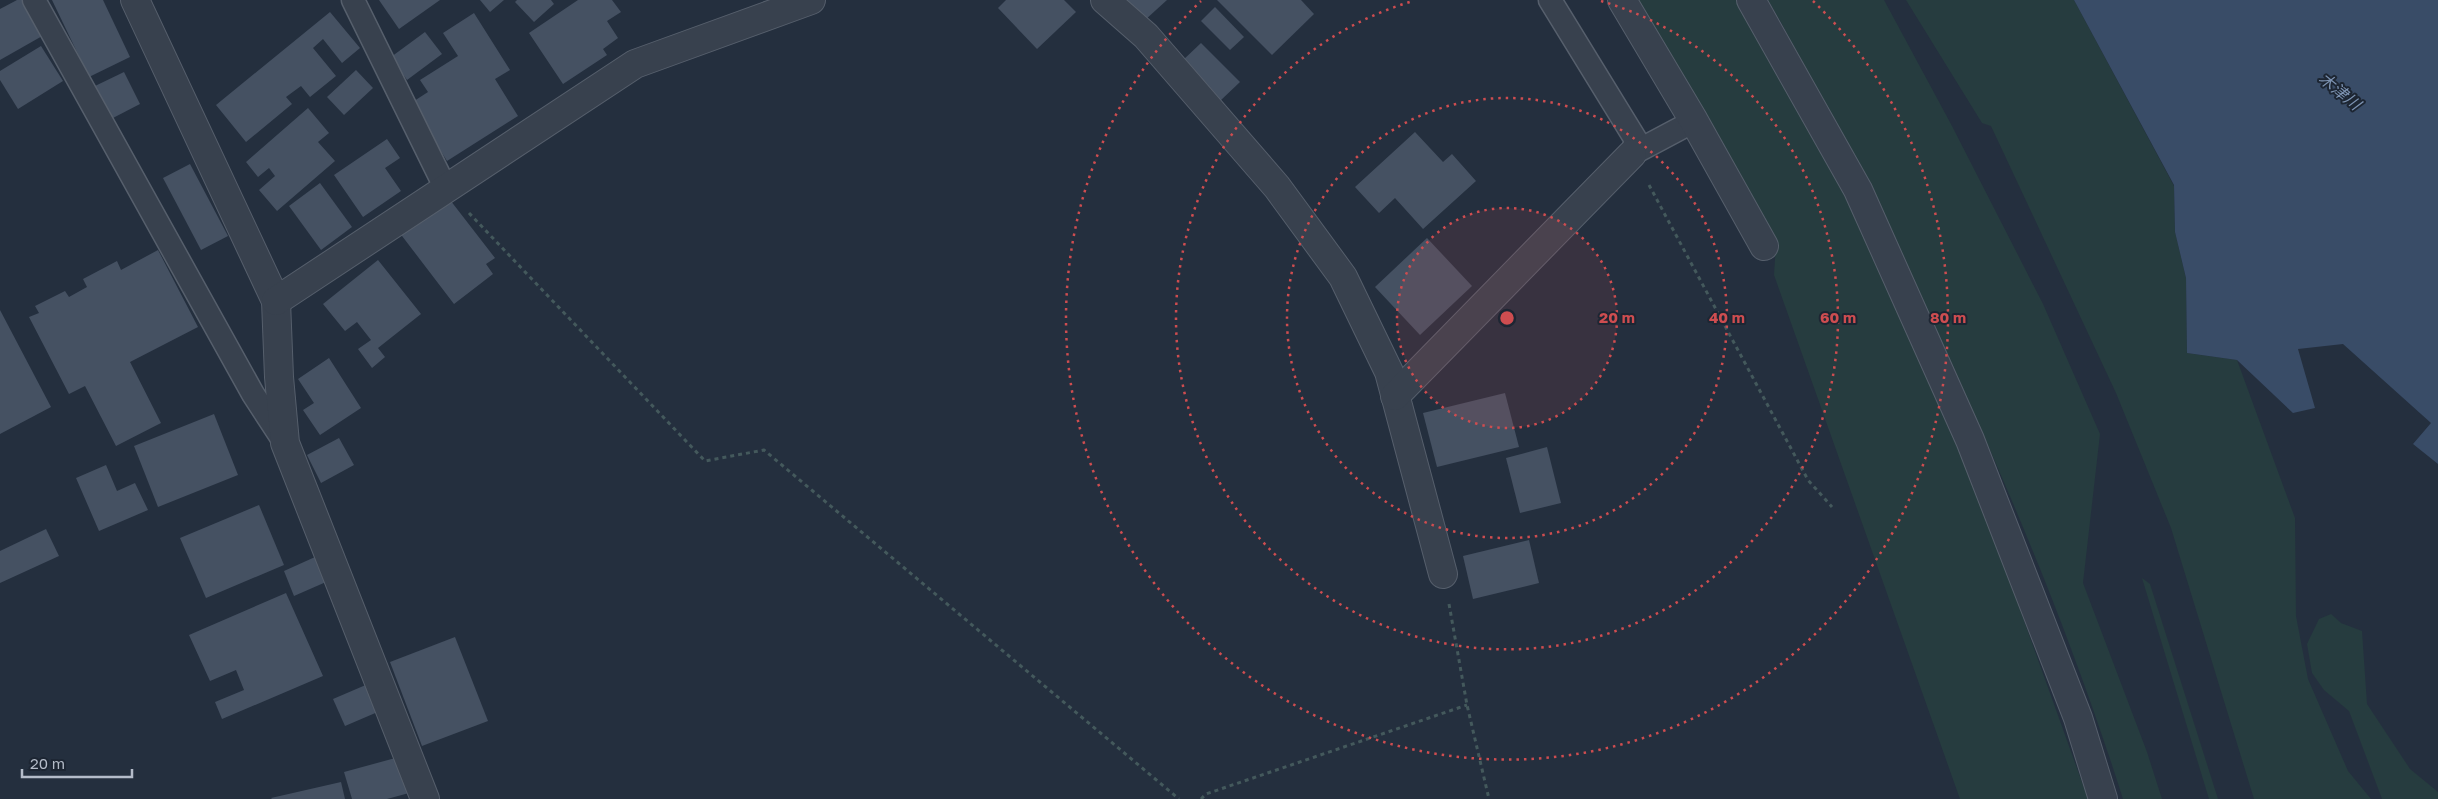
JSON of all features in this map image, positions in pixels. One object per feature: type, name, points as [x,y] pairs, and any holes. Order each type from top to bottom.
[{"type":"street","points":[[134,0],[276,301],[279,377],[285,443],[425,799]]},
{"type":"street","points":[[276,301],[635,64],[810,0]]},
{"type":"street","points":[[1105,0],[1146,36],[1277,187],[1343,277],[1389,372],[1443,574]]},
{"type":"street","points":[[1622,0],[1694,120],[1764,246]]},
{"type":"street","points":[[1751,0],[1858,190],[1970,440],[2078,718],[2103,799]]},
{"type":"street","points":[[1395,396],[1632,154]]},
{"type":"lane","points":[[34,0],[253,394],[285,443]]},
{"type":"lane","points":[[353,0],[446,189]]},
{"type":"lane","points":[[1550,0],[1636,140],[1632,154]]},
{"type":"lane","points":[[1632,154],[1694,120]]},
{"type":"path","points":[[1632,154],[1808,480],[1832,507]]},
{"type":"path","points":[[446,189],[704,461],[764,450],[1179,799]]},
{"type":"path","points":[[1443,574],[1467,706],[1490,799]]},
{"type":"path","points":[[1200,799],[1206,794],[1467,706]]},
{"type":"green space","points":[[1636,0],[1736,0],[1842,188],[1971,473],[2088,799],[1960,799],[1774,275],[1776,243]]},
{"type":"green space","points":[[1768,0],[1884,0],[1952,126],[2043,304],[2100,434],[2083,583],[2147,752],[2162,799],[2123,799],[2056,608],[2005,483],[1921,299],[1783,26]]},
{"type":"green space","points":[[1906,0],[2074,0],[2174,186],[2175,232],[2186,278],[2187,353],[2237,360],[2295,518],[2296,616],[2308,679],[2348,771],[2371,799],[2254,799],[2171,528],[2116,393],[1991,126],[1982,123]]},
{"type":"green space","points":[[2142,578],[2150,584],[2218,799],[2209,799]]},
{"type":"green space","points":[[2331,614],[2341,623],[2362,631],[2367,704],[2410,769],[2438,792],[2438,799],[2382,799],[2349,711],[2324,690],[2312,673],[2307,644],[2319,619]]},
{"type":"water","name":"木津川","points":[[2074,0],[2438,0],[2438,464],[2413,444],[2431,423],[2343,344],[2298,349],[2315,408],[2293,413],[2237,360],[2187,353],[2186,278],[2175,232],[2174,185]]},
{"type":"building","points":[[17,0],[24,0],[44,35],[0,60],[0,9]]},
{"type":"building","points":[[52,0],[103,0],[130,57],[89,77]]},
{"type":"building","points":[[379,0],[440,0],[399,29]]},
{"type":"building","points":[[480,0],[504,0],[490,12]]},
{"type":"building","points":[[517,0],[551,0],[554,4],[534,22],[515,2]]},
{"type":"building","points":[[578,0],[612,0],[621,12],[607,21],[618,38],[603,49],[607,55],[563,84],[529,33]]},
{"type":"building","points":[[1006,0],[1064,0],[1076,12],[1037,49],[998,8]]},
{"type":"building","points":[[1126,0],[1167,0],[1145,20]]},
{"type":"building","points":[[1217,0],[1301,0],[1314,14],[1272,55]]},
{"type":"building","points":[[1215,7],[1244,37],[1230,50],[1201,21]]},
{"type":"building","points":[[330,12],[360,48],[342,63],[323,39],[313,48],[336,76],[310,97],[301,86],[286,97],[292,104],[246,142],[216,105]]},
{"type":"building","points":[[474,13],[510,70],[495,79],[518,116],[447,161],[411,103],[428,92],[420,80],[458,56],[443,33]]},
{"type":"building","points":[[425,32],[442,54],[407,80],[391,57]]},
{"type":"building","points":[[1201,43],[1240,82],[1220,101],[1181,62]]},
{"type":"building","points":[[41,46],[63,81],[18,109],[0,80],[0,71]]},
{"type":"building","points":[[356,70],[373,88],[344,115],[327,97]]},
{"type":"building","points":[[124,72],[140,104],[111,119],[95,86]]},
{"type":"building","points":[[308,108],[329,133],[318,142],[335,161],[277,211],[259,190],[275,176],[269,168],[258,177],[246,162]]},
{"type":"building","points":[[1415,132],[1443,162],[1452,154],[1476,181],[1423,229],[1395,198],[1379,213],[1355,187]]},
{"type":"building","points":[[387,139],[400,158],[385,168],[401,191],[363,217],[334,175]]},
{"type":"building","points":[[190,164],[228,236],[201,250],[163,178]]},
{"type":"building","points":[[320,183],[352,227],[321,250],[289,206]]},
{"type":"building","points":[[447,196],[495,258],[486,264],[493,274],[454,304],[399,232]]},
{"type":"building","points":[[1427,238],[1472,286],[1420,335],[1375,287]]},
{"type":"building","points":[[158,250],[198,327],[130,362],[161,423],[116,446],[85,386],[69,394],[29,317],[39,313],[35,306],[65,291],[69,297],[87,287],[83,279],[117,261],[121,270]]},
{"type":"building","points":[[378,260],[421,314],[378,348],[385,357],[372,368],[358,349],[371,340],[357,322],[345,331],[323,304]]},
{"type":"building","points":[[0,310],[51,407],[0,434]]},
{"type":"building","points":[[329,358],[361,408],[320,435],[303,410],[314,403],[298,379]]},
{"type":"building","points":[[1505,393],[1519,447],[1437,467],[1423,413]]},
{"type":"building","points":[[214,414],[238,475],[158,507],[134,446]]},
{"type":"building","points":[[339,438],[354,465],[321,483],[307,455]]},
{"type":"building","points":[[1547,447],[1561,503],[1520,513],[1506,458]]},
{"type":"building","points":[[106,465],[117,491],[135,483],[148,510],[99,531],[76,478]]},
{"type":"building","points":[[259,505],[284,565],[206,598],[180,538]]},
{"type":"building","points":[[46,529],[59,556],[0,583],[0,551]]},
{"type":"building","points":[[1529,540],[1539,583],[1473,599],[1463,556]]},
{"type":"building","points":[[315,557],[326,582],[294,596],[284,571]]},
{"type":"building","points":[[286,593],[323,676],[222,719],[215,702],[244,690],[236,670],[210,681],[189,635]]},
{"type":"building","points":[[455,637],[488,721],[422,746],[390,662]]},
{"type":"building","points":[[368,684],[380,711],[345,726],[333,699]]},
{"type":"building","points":[[399,757],[409,793],[387,799],[352,799],[344,772]]},
{"type":"building","points":[[341,782],[345,799],[271,798]]}]
